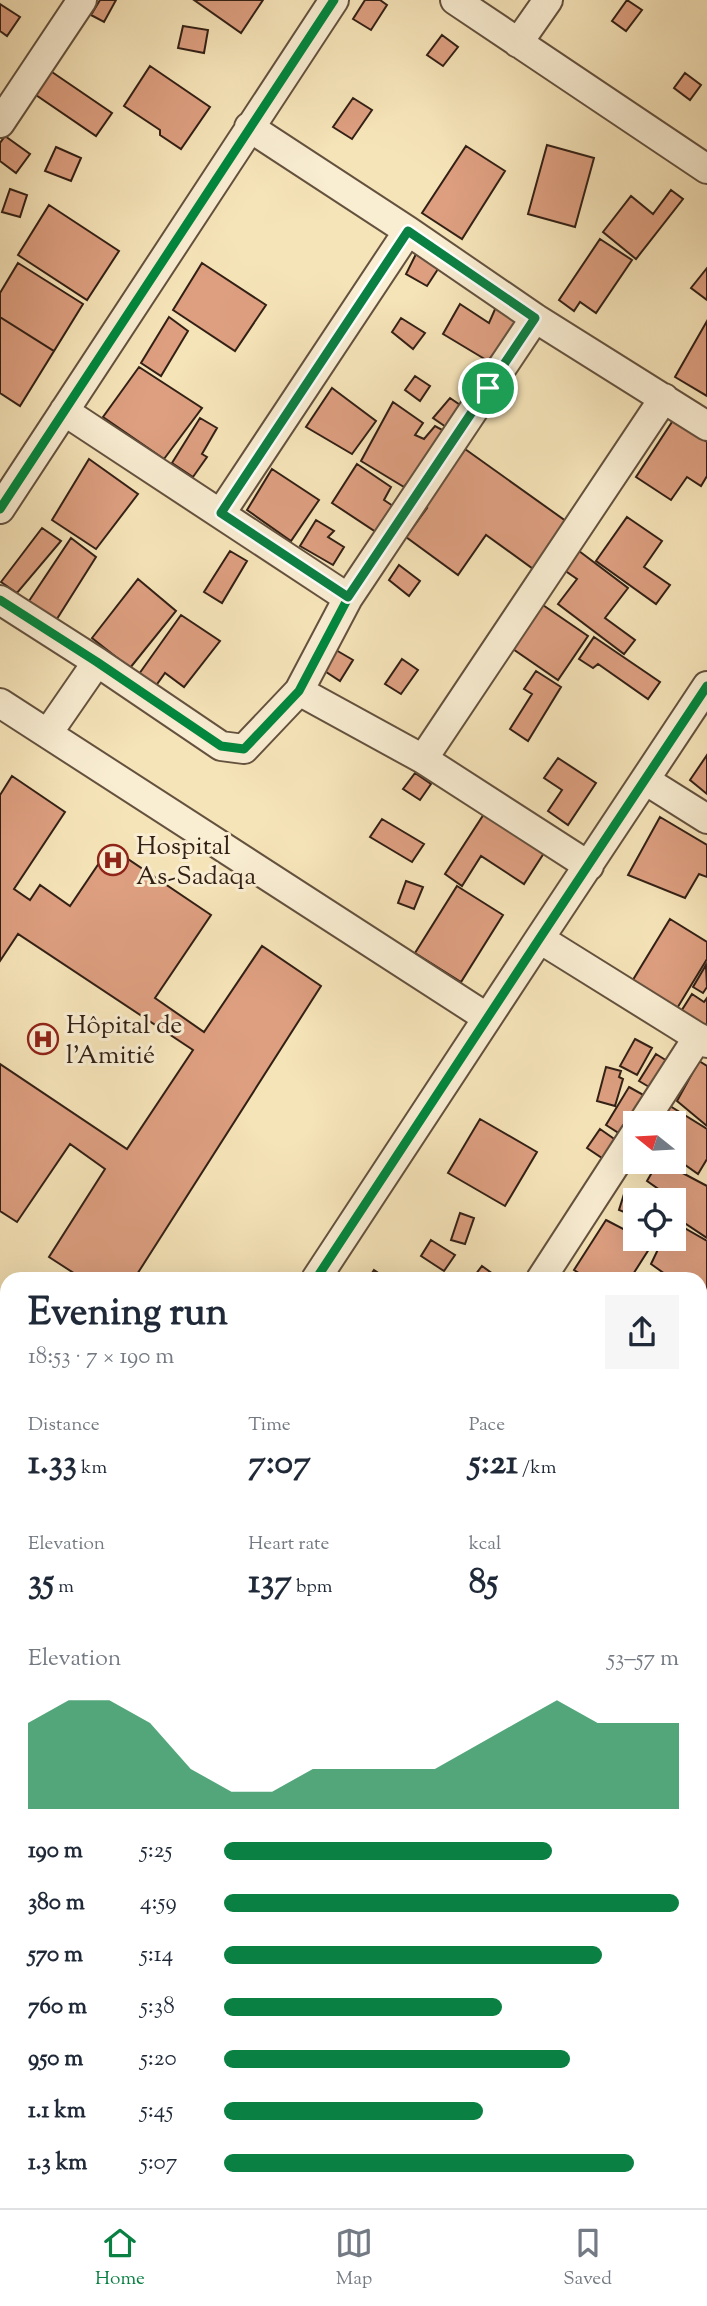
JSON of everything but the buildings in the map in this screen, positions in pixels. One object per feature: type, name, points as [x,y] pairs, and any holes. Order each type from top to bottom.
[{"type":"street","points":[[3,110],[82,0]]},
{"type":"street","points":[[0,509],[334,0]]},
{"type":"street","points":[[455,0],[707,169]]},
{"type":"street","points":[[518,43],[548,0]]},
{"type":"street","points":[[249,127],[535,318],[707,426]]},
{"type":"street","points":[[221,513],[408,231]]},
{"type":"street","points":[[0,600],[221,746],[244,749],[299,691],[348,597],[535,318]]},
{"type":"street","points":[[423,759],[664,398]]},
{"type":"street","points":[[64,411],[348,597]]},
{"type":"street","points":[[48,733],[97,662]]},
{"type":"street","points":[[321,1272],[486,1017],[707,686]]},
{"type":"street","points":[[299,691],[423,759],[589,866]]},
{"type":"street","points":[[0,703],[486,1017]]},
{"type":"street","points":[[645,780],[707,819]]},
{"type":"street","points":[[540,939],[702,1040],[651,1111]]},
{"type":"street","points":[[546,1272],[623,1153]]},
{"type":"cycle path","points":[[0,509],[334,0]]},
{"type":"cycle path","points":[[0,600],[221,746],[244,749],[299,691],[348,598],[535,318]]},
{"type":"cycle path","points":[[321,1272],[707,686]]},
{"type":"place","name":"Hospital As-Sadaqa","points":[[113,860]]},
{"type":"place","name":"Hôpital de l'Amitié","points":[[43,1039]]},
{"type":"route","points":[[408,231],[535,318],[488,388],[348,597],[221,513],[408,231]]}]
